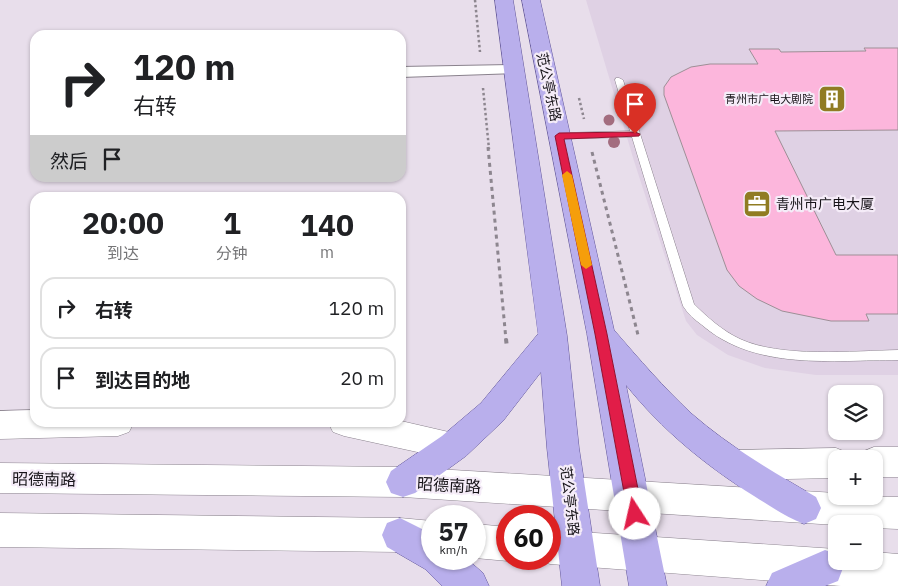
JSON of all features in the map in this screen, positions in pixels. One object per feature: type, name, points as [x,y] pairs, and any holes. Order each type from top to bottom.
[{"type":"main road","name":"范公亭东路","points":[[504,0],[553,336],[562,448],[569,491],[563,548],[581,586]]},
{"type":"main road","name":"范公亭东路","points":[[531,0],[601,334],[645,569]]},
{"type":"main road","points":[[601,334],[627,366],[674,417],[709,447],[804,508]]},
{"type":"main road","points":[[403,482],[454,446],[492,412],[553,336]]},
{"type":"main road","points":[[0,425],[30,424]]},
{"type":"main road","points":[[367,427],[454,446]]},
{"type":"main road","points":[[883,462],[898,462]]},
{"type":"main road","points":[[735,465],[828,463]]},
{"type":"main road","name":"昭德南路","points":[[0,478],[403,482],[898,513]]},
{"type":"main road","points":[[0,530],[416,536]]},
{"type":"main road","points":[[563,548],[645,569],[825,568],[898,572]]},
{"type":"main road","points":[[785,586],[825,568]]},
{"type":"main road","points":[[452,570],[470,586]]},
{"type":"street","points":[[406,72],[514,70]]},
{"type":"lane","points":[[618,80],[689,306],[701,318],[721,334],[744,346],[763,350],[790,354],[898,356]]},
{"type":"lane","points":[[559,136],[635,134]]},
{"type":"path","points":[[475,0],[481,58]]},
{"type":"path","points":[[483,88],[506,331],[507,362],[516,381]]},
{"type":"path","points":[[579,97],[639,336]]},
{"type":"shaded area","points":[[586,0],[898,0],[898,375],[816,375],[765,368],[728,355],[697,335],[686,321],[634,161]]},
{"type":"building","name":"青州市广电大厦","points":[[864,48],[898,48],[898,130],[775,131],[836,255],[898,255],[898,314],[866,314],[869,321],[831,321],[782,311],[757,299],[739,286],[727,270],[664,95],[664,87],[671,77],[691,67],[710,64],[758,64],[749,49],[779,49],[781,52],[866,51]]},
{"type":"slow traffic","points":[[567,175],[586,265]]},
{"type":"place","name":"青州市广电大剧院","points":[[832,99]]},
{"type":"place","name":"青州市广电大厦","points":[[757,204]]},
{"type":"route","points":[[635,134],[559,136],[601,334],[635,514]]}]
